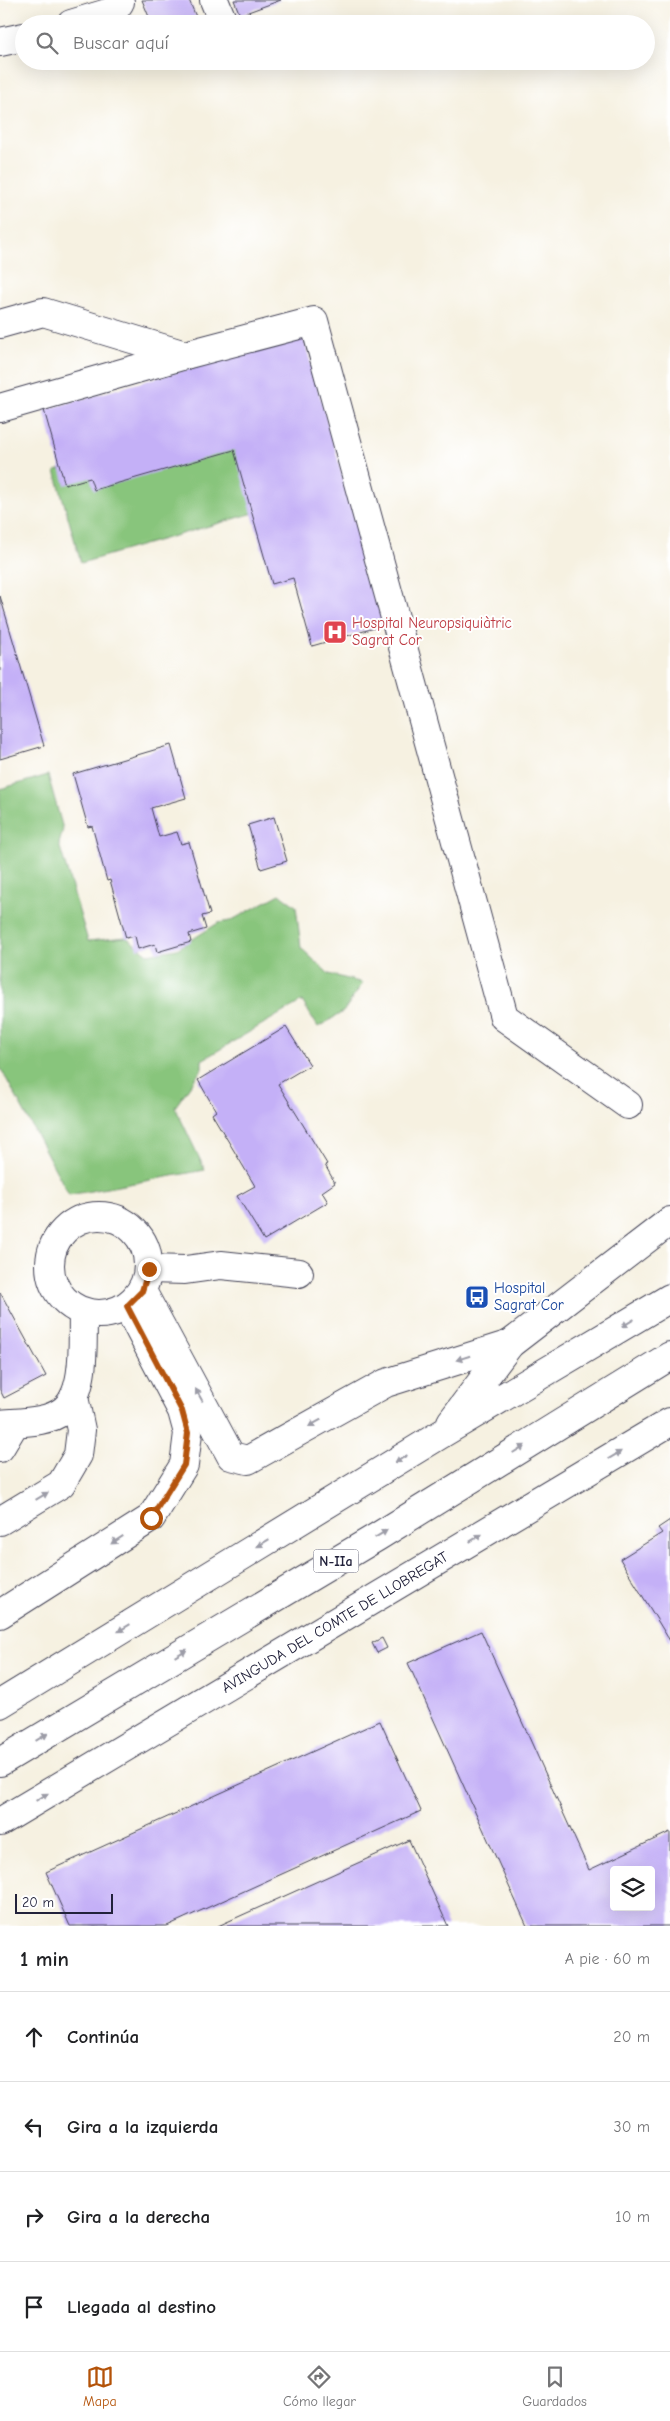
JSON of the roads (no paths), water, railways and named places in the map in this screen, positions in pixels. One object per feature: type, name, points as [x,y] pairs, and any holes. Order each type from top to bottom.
[{"type":"main road","points":[[101,15],[114,11],[120,2]]},
{"type":"main road","points":[[0,42],[15,39]]},
{"type":"main road","points":[[0,324],[43,312],[185,355]]},
{"type":"main road","points":[[0,408],[185,355],[314,321],[504,1017],[628,1105]]},
{"type":"main road","points":[[0,1614],[151,1518],[184,1465],[188,1433],[139,1289],[145,1247],[133,1229],[114,1218],[92,1216],[72,1223],[56,1239],[50,1261],[53,1282],[64,1301],[83,1313],[106,1315],[139,1289],[185,1270],[221,1265],[299,1273]]},
{"type":"main road","points":[[443,1433],[510,1344],[670,1221]]},
{"type":"main road","points":[[594,1279],[670,1241]]},
{"type":"main road","points":[[139,1289],[232,1456],[248,1460],[386,1383],[510,1344]]},
{"type":"main road","points":[[5,1699],[443,1433],[670,1298]]},
{"type":"main road","points":[[0,1448],[8,1423],[36,1421],[63,1410],[74,1397],[80,1380],[83,1313]]},
{"type":"main road","name":"N-IIa","points":[[0,1762],[377,1536],[670,1356]]},
{"type":"main road","points":[[0,1521],[61,1484],[78,1455],[81,1430],[74,1397]]},
{"type":"main road","name":"AVINGUDA DEL COMTE DE LLOBREGAT","points":[[0,1822],[670,1422]]},
{"type":"place","name":"Hospital Neuropsiquiàtric Sagrat Cor","points":[[335,632]]},
{"type":"place","name":"Hospital Sagrat Cor","points":[[477,1297]]}]
